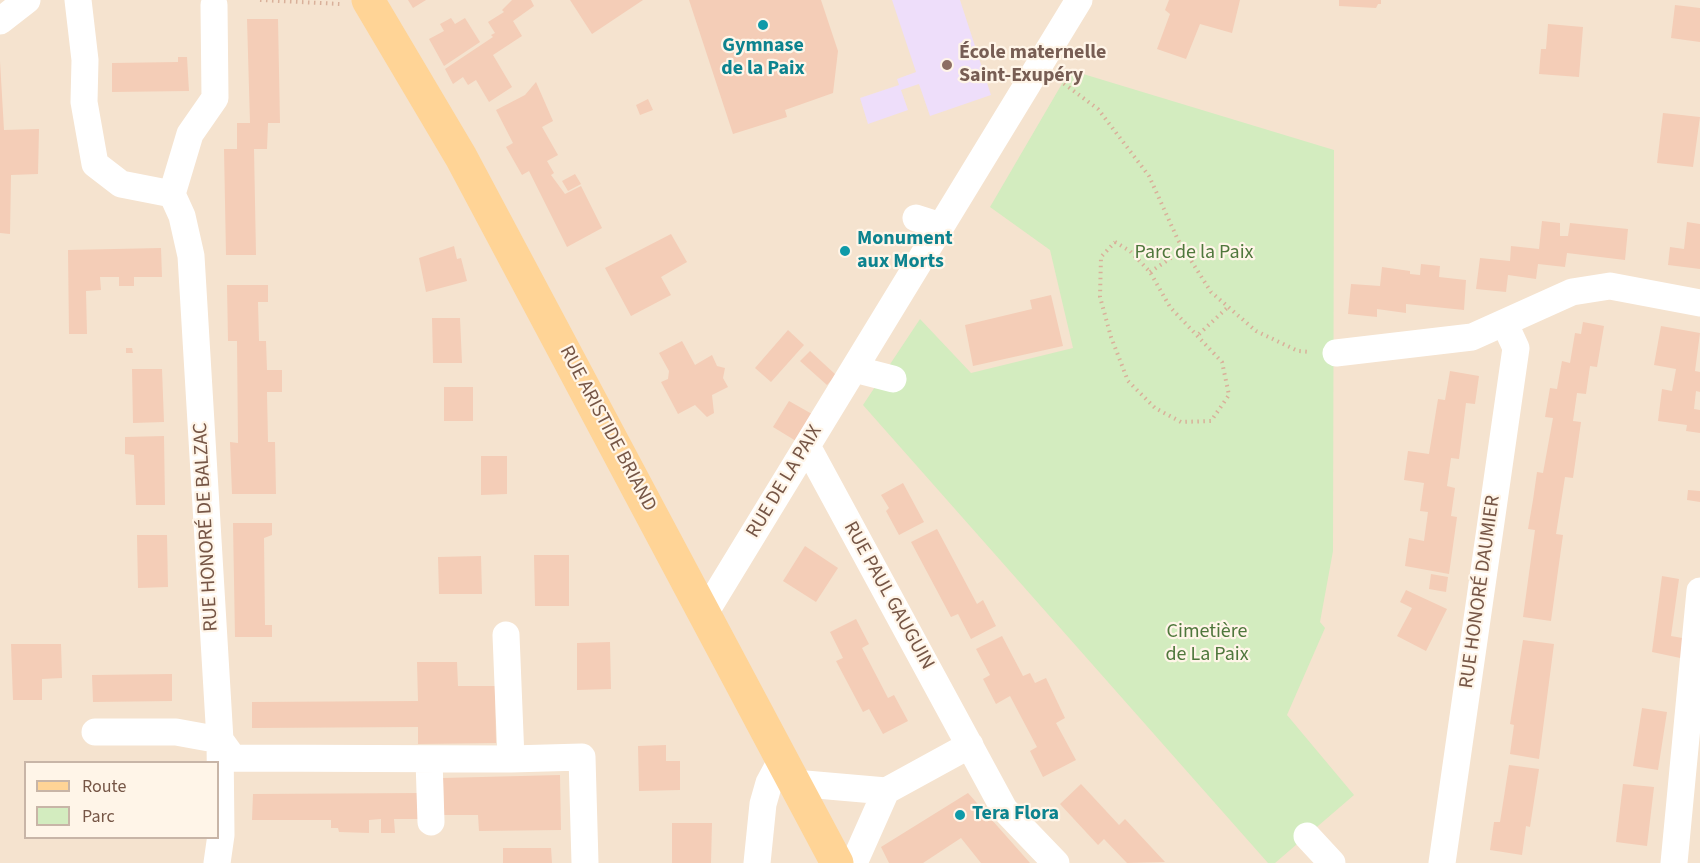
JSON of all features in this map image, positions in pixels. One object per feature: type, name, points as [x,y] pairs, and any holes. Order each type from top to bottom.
[{"type":"main road","name":"RUE ARISTIDE BRIAND","points":[[371,4],[461,158],[837,863]]},
{"type":"street","points":[[0,21],[27,0]]},
{"type":"street","points":[[78,0],[85,60],[84,102],[95,164],[121,184],[172,194],[190,134],[215,98],[214,5]]},
{"type":"street","name":"RUE DE LA PAIX","points":[[705,613],[807,446],[929,222],[1039,66],[1079,0]]},
{"type":"street","name":"RUE HONORÉ DE BALZAC","points":[[172,194],[182,216],[191,256],[220,740],[221,835],[217,863]]},
{"type":"street","points":[[1340,353],[1472,337],[1572,292],[1610,286],[1700,303]]},
{"type":"street","name":"RUE HONORÉ DAUMIER","points":[[1442,863],[1516,348],[1505,324]]},
{"type":"street","points":[[857,352],[893,379]]},
{"type":"street","name":"RUE PAUL GAUGUIN","points":[[807,446],[1004,808],[1056,863]]},
{"type":"street","points":[[1674,863],[1700,591]]},
{"type":"street","points":[[506,635],[512,759]]},
{"type":"street","points":[[95,732],[176,732],[220,740],[233,758],[429,760],[582,757],[585,863]]},
{"type":"street","points":[[855,863],[886,791],[970,745]]},
{"type":"street","points":[[429,760],[431,822]]},
{"type":"street","points":[[757,863],[763,804],[769,783],[788,771],[886,791]]},
{"type":"street","points":[[1307,836],[1332,863]]},
{"type":"path","points":[[260,0],[371,4]]},
{"type":"path","points":[[1039,66],[1098,109],[1149,176],[1183,250],[1211,292],[1256,331],[1298,351],[1340,353]]},
{"type":"path","points":[[1115,242],[1130,251],[1150,272],[1170,307],[1199,334],[1222,362],[1229,395],[1211,421],[1182,422],[1155,408],[1128,381],[1111,337],[1100,297],[1101,257],[1115,242]]},
{"type":"path","points":[[1150,272],[1183,250]]},
{"type":"path","points":[[1199,334],[1228,307]]},
{"type":"shaded area","points":[[0,0],[1700,0],[1700,863],[0,863]]},
{"type":"shaded area","name":"École maternelle Saint-Exupéry","points":[[892,0],[960,0],[991,95],[930,116],[919,84],[901,90],[908,110],[868,124],[860,98],[899,85],[897,79],[916,72]]},
{"type":"green space","points":[[1070,70],[1334,150],[1333,551],[1320,622],[1325,628],[1287,715],[1354,795],[1275,863],[1268,863],[863,405],[920,319],[971,373],[1073,348],[1050,250],[990,207]]},
{"type":"building","points":[[408,0],[426,0],[413,8]]},
{"type":"building","points":[[512,0],[531,0],[534,6],[513,21],[522,36],[493,55],[512,87],[489,102],[476,80],[468,85],[463,77],[453,84],[445,69],[493,37],[491,35],[495,33],[488,22],[504,12],[502,10]]},
{"type":"building","points":[[570,0],[643,0],[592,34]]},
{"type":"building","name":"Gymnase de la Paix","points":[[689,0],[821,0],[838,51],[833,93],[785,110],[787,117],[733,134]]},
{"type":"building","points":[[1169,0],[1240,0],[1232,33],[1200,24],[1186,59],[1157,49],[1170,14],[1165,10]]},
{"type":"building","points":[[1339,0],[1381,0],[1381,4],[1378,4],[1376,8],[1339,6]]},
{"type":"building","points":[[1675,5],[1700,8],[1700,42],[1671,38]]},
{"type":"building","points":[[451,18],[455,24],[465,18],[480,42],[444,66],[429,39],[444,31],[440,24]]},
{"type":"building","points":[[247,19],[278,19],[280,123],[268,123],[267,149],[254,149],[256,255],[226,255],[224,149],[237,149],[237,123],[250,123]]},
{"type":"building","points":[[1548,24],[1583,27],[1579,77],[1539,74],[1541,49],[1546,49]]},
{"type":"building","points":[[178,57],[187,57],[189,91],[112,92],[112,63],[178,62]]},
{"type":"building","points":[[0,61],[4,130],[39,129],[38,174],[11,175],[10,234],[0,233]]},
{"type":"building","points":[[536,82],[553,121],[542,127],[558,155],[547,161],[554,173],[551,175],[565,194],[581,186],[602,228],[567,247],[529,171],[522,175],[506,147],[513,143],[496,110],[525,95]]},
{"type":"building","points":[[648,99],[653,110],[640,115],[636,105]]},
{"type":"building","points":[[1663,113],[1700,117],[1693,167],[1657,163]]},
{"type":"building","points":[[575,174],[581,184],[568,191],[562,181]]},
{"type":"building","points":[[1542,221],[1560,223],[1560,236],[1568,236],[1570,223],[1628,229],[1625,260],[1567,253],[1565,267],[1538,264],[1536,279],[1508,275],[1506,292],[1476,289],[1480,258],[1510,261],[1511,246],[1539,249]]},
{"type":"building","points":[[1687,222],[1700,224],[1700,269],[1668,265],[1670,247],[1684,249]]},
{"type":"building","points":[[671,234],[687,262],[661,277],[671,295],[631,316],[605,268]]},
{"type":"building","points":[[454,246],[457,259],[461,258],[467,281],[426,292],[419,258]]},
{"type":"building","points":[[161,248],[162,277],[134,277],[134,286],[119,286],[119,277],[100,277],[101,290],[86,291],[87,334],[69,334],[68,250]]},
{"type":"building","points":[[1421,264],[1440,266],[1439,277],[1466,280],[1464,310],[1406,304],[1406,313],[1377,309],[1377,317],[1348,314],[1351,284],[1380,286],[1382,267],[1410,271],[1410,274],[1420,275]]},
{"type":"building","points":[[227,285],[268,285],[268,302],[258,302],[259,341],[266,341],[267,370],[282,370],[282,392],[267,392],[268,442],[275,442],[276,494],[232,494],[230,442],[238,443],[237,341],[228,341]]},
{"type":"building","points":[[1051,295],[1063,346],[973,366],[965,325],[1032,309],[1030,300]]},
{"type":"building","points":[[432,318],[460,318],[462,363],[433,363]]},
{"type":"building","points":[[1583,322],[1604,326],[1597,367],[1590,366],[1586,394],[1577,393],[1573,421],[1581,422],[1573,478],[1565,477],[1556,534],[1563,535],[1551,621],[1523,617],[1535,530],[1528,529],[1537,472],[1543,473],[1553,418],[1545,417],[1550,388],[1557,389],[1562,361],[1570,363],[1575,333],[1581,334]]},
{"type":"building","points":[[1661,326],[1700,333],[1695,371],[1700,372],[1700,392],[1696,391],[1694,409],[1700,410],[1700,433],[1686,431],[1687,425],[1658,421],[1662,389],[1672,391],[1676,369],[1654,365]]},
{"type":"building","points":[[788,330],[804,345],[771,382],[755,368]]},
{"type":"building","points":[[682,341],[695,365],[712,355],[717,366],[725,368],[723,378],[728,387],[712,395],[714,413],[707,417],[695,405],[678,414],[661,382],[668,379],[669,371],[659,353]]},
{"type":"building","points":[[126,348],[132,348],[133,353],[126,353]]},
{"type":"building","points":[[810,351],[836,375],[827,385],[800,361]]},
{"type":"building","points":[[132,369],[162,369],[164,422],[133,423]]},
{"type":"building","points":[[1450,371],[1479,376],[1475,404],[1466,403],[1459,459],[1451,458],[1447,486],[1455,488],[1451,516],[1457,517],[1449,574],[1405,566],[1409,538],[1424,541],[1428,512],[1420,511],[1424,483],[1404,480],[1408,451],[1429,454],[1438,399],[1445,400]]},
{"type":"building","points":[[444,387],[473,387],[473,421],[444,421]]},
{"type":"building","points":[[789,401],[812,414],[796,441],[773,427]]},
{"type":"building","points":[[164,436],[165,505],[136,505],[134,455],[125,454],[125,437]]},
{"type":"building","points":[[481,456],[507,456],[507,494],[481,495]]},
{"type":"building","points":[[903,483],[924,522],[899,535],[886,511],[889,508],[881,495]]},
{"type":"building","points":[[1688,490],[1700,491],[1700,502],[1687,500]]},
{"type":"building","points":[[233,523],[272,523],[272,535],[264,538],[265,625],[272,625],[272,637],[235,637]]},
{"type":"building","points":[[937,529],[977,604],[983,600],[996,626],[971,639],[958,614],[951,617],[911,542]]},
{"type":"building","points":[[137,535],[167,535],[168,587],[138,588]]},
{"type":"building","points":[[805,546],[838,568],[816,602],[783,581]]},
{"type":"building","points":[[534,555],[569,555],[569,606],[535,606]]},
{"type":"building","points":[[481,556],[482,594],[439,594],[438,557]]},
{"type":"building","points":[[1431,574],[1448,577],[1446,592],[1429,589]]},
{"type":"building","points":[[1662,576],[1679,579],[1671,636],[1688,639],[1685,659],[1652,652]]},
{"type":"building","points":[[1406,590],[1447,609],[1426,651],[1397,636],[1412,608],[1400,602]]},
{"type":"building","points":[[856,619],[869,644],[862,648],[888,698],[894,695],[908,721],[883,734],[869,709],[863,712],[836,661],[843,658],[830,632]]},
{"type":"building","points":[[1002,636],[1023,676],[1030,673],[1035,683],[1046,678],[1065,718],[1056,723],[1076,760],[1043,777],[1030,751],[1037,747],[1010,696],[996,704],[983,679],[990,675],[976,649]]},
{"type":"building","points":[[1523,640],[1554,644],[1539,759],[1510,754],[1514,725],[1510,724]]},
{"type":"building","points":[[610,642],[611,689],[577,690],[577,643]]},
{"type":"building","points":[[11,644],[61,644],[62,678],[42,679],[42,700],[13,700]]},
{"type":"building","points":[[417,662],[457,662],[458,686],[495,686],[496,743],[418,744],[418,727],[252,728],[252,702],[418,701]]},
{"type":"building","points":[[172,674],[172,701],[93,702],[92,675]]},
{"type":"building","points":[[1642,708],[1667,712],[1658,770],[1633,766]]},
{"type":"building","points":[[666,745],[666,761],[680,761],[680,790],[639,791],[638,746]]},
{"type":"building","points":[[1509,765],[1539,769],[1530,827],[1526,826],[1522,855],[1490,850],[1494,822],[1500,822]]},
{"type":"building","points":[[560,775],[561,830],[479,831],[478,815],[444,815],[443,778]]},
{"type":"building","points":[[1081,784],[1119,825],[1125,819],[1165,862],[1127,863],[1104,839],[1098,845],[1060,804]]},
{"type":"building","points":[[1623,784],[1654,787],[1647,846],[1616,842]]},
{"type":"building","points":[[420,793],[420,819],[394,819],[395,833],[381,833],[381,819],[369,820],[369,833],[339,832],[338,828],[331,828],[331,820],[252,820],[253,794]]},
{"type":"building","name":"Tera Flora","points":[[968,793],[1030,863],[981,863],[961,838],[923,863],[889,863],[881,847]]},
{"type":"building","points":[[672,823],[712,823],[711,863],[672,863]]},
{"type":"building","points":[[503,848],[551,848],[552,863],[503,863]]},
{"type":"place","name":"Gymnase de la Paix","points":[[763,25]]},
{"type":"place","name":"École maternelle Saint-Exupéry","points":[[947,65]]},
{"type":"place","name":"Monument aux Morts","points":[[845,251]]},
{"type":"place","name":"Tera Flora","points":[[960,815]]},
{"type":"park label","name":"Parc de la Paix","points":[[1194,254]]},
{"type":"park label","name":"Cimetière de La Paix","points":[[1207,644]]}]
